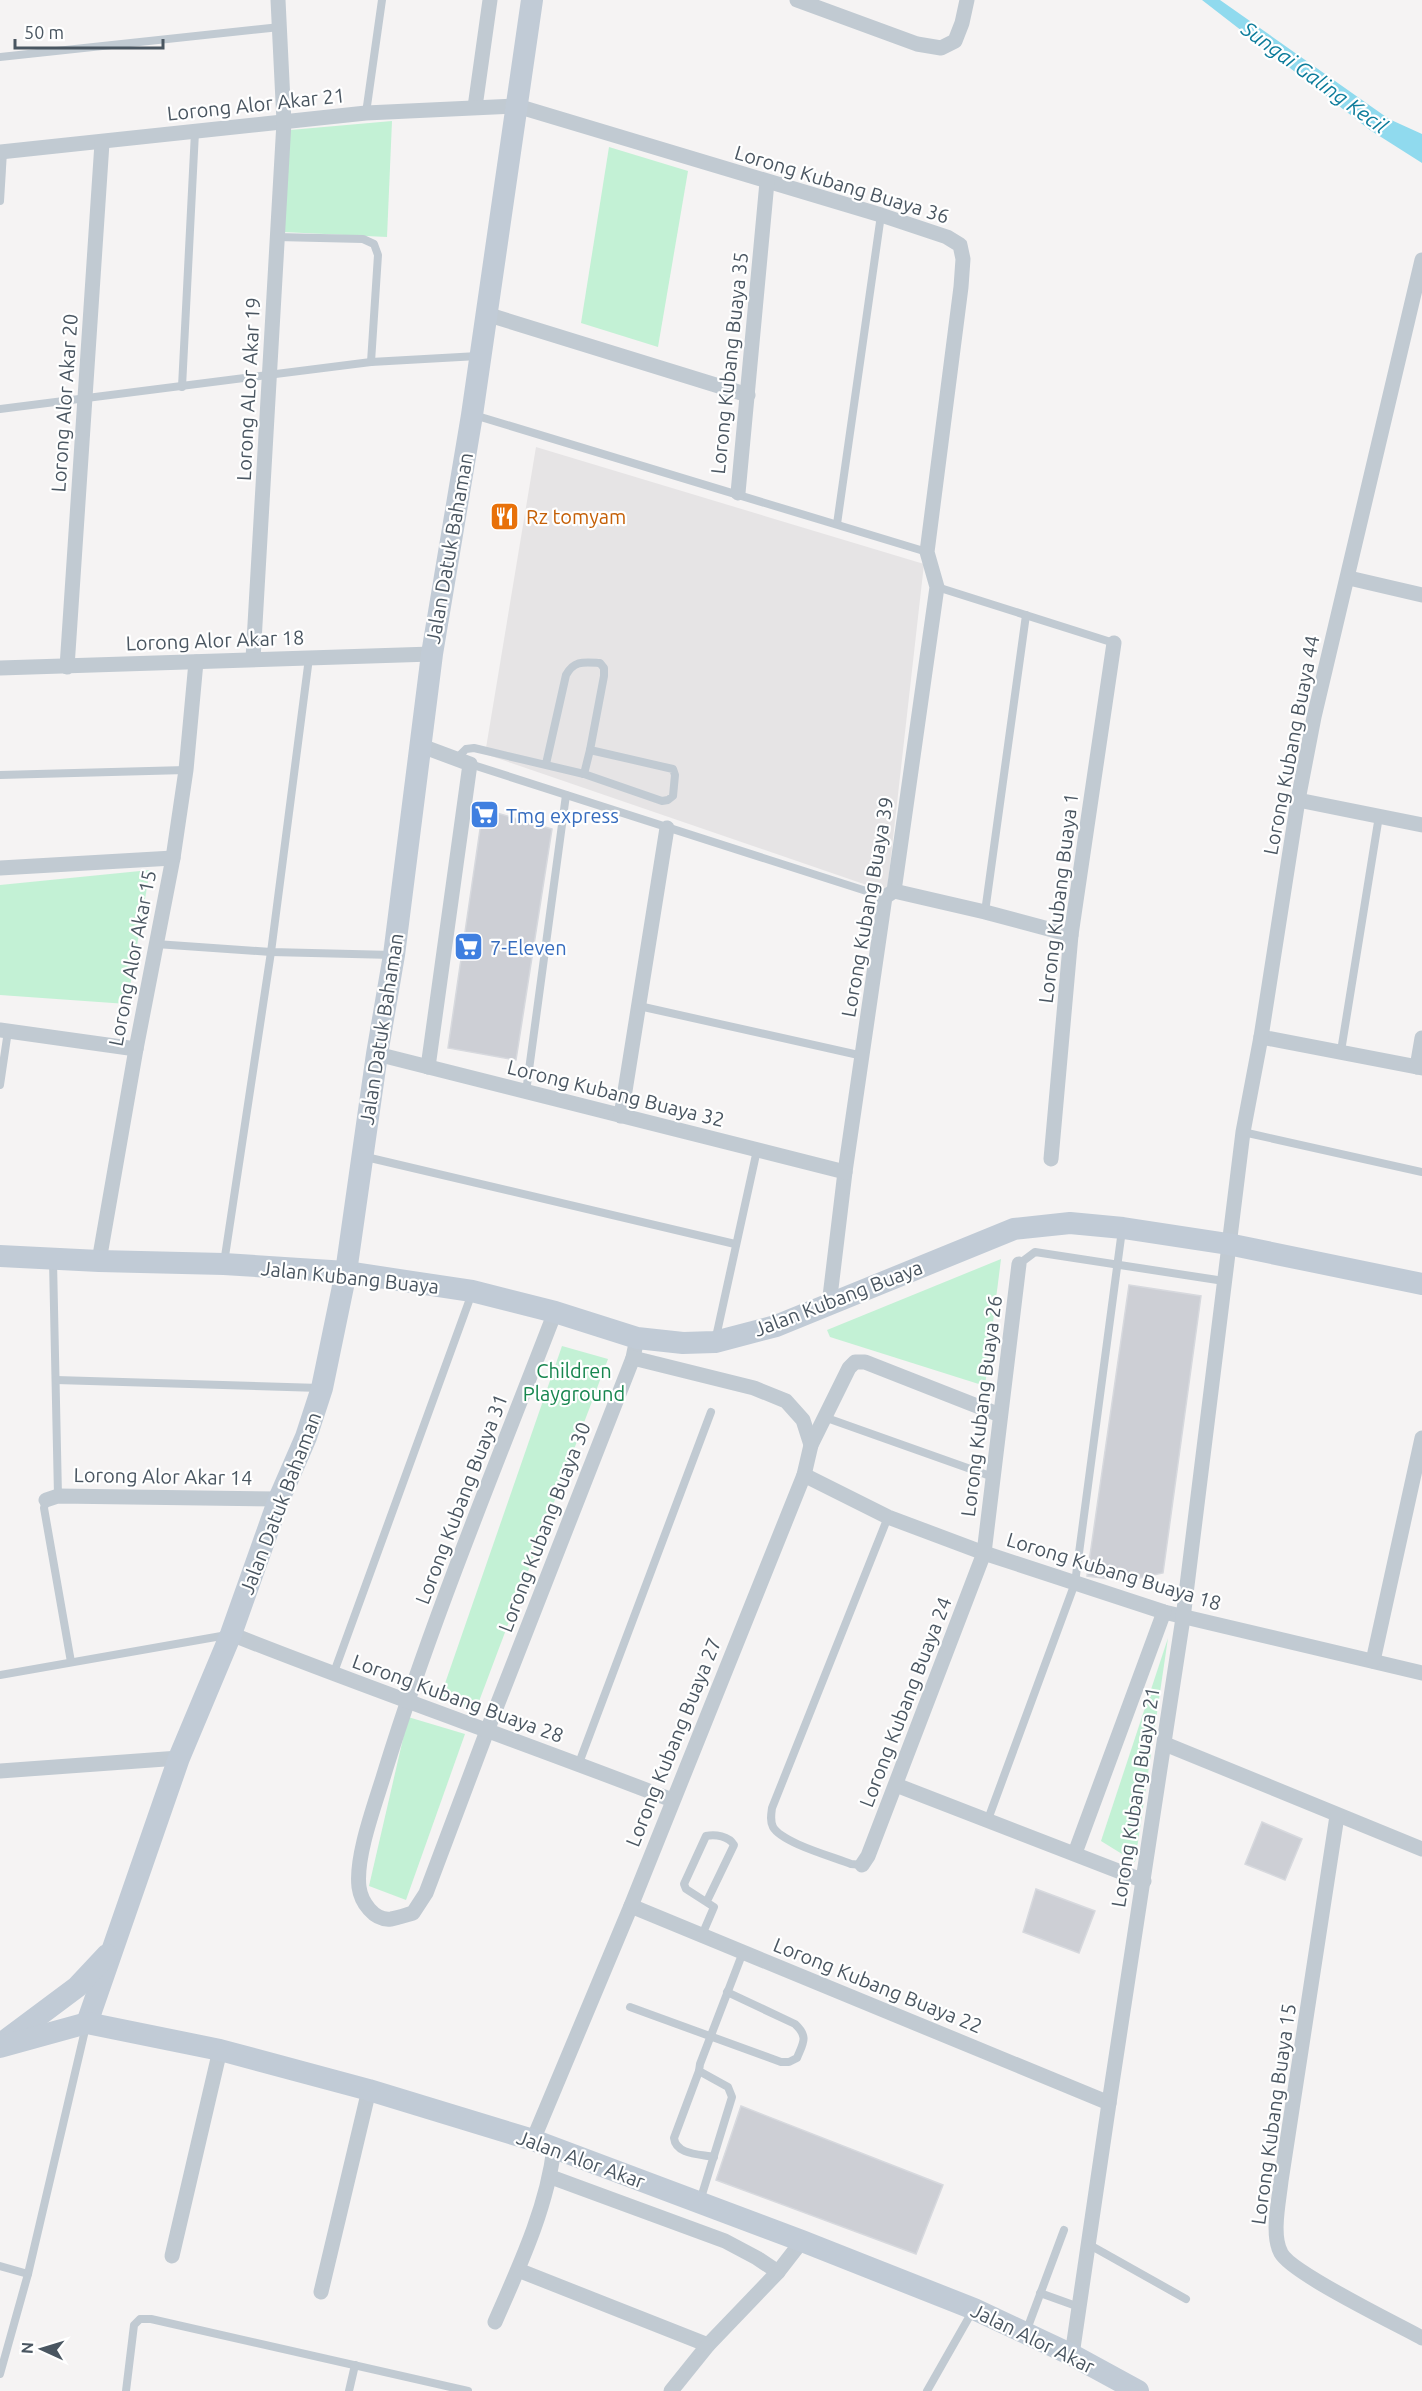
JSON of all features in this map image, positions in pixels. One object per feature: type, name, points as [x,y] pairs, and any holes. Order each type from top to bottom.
[{"type":"street","name":"Lorong ALor Akar 19","points":[[253,659],[284,122],[278,0]]},
{"type":"street","points":[[475,107],[490,0]]},
{"type":"street","name":"Jalan Datuk Bahaman","points":[[87,2023],[179,1758],[231,1634],[279,1499],[306,1437],[322,1388],[346,1272],[377,1054],[394,955],[432,654],[472,415],[532,0]]},
{"type":"street","points":[[797,0],[917,44],[941,48],[955,40],[967,0]]},
{"type":"street","name":"Lorong Alor Akar 21","points":[[1,152],[366,113],[517,106]]},
{"type":"street","name":"Lorong Kubang Buaya 36","points":[[517,106],[880,215],[947,237],[960,245],[963,259],[927,552]]},
{"type":"street","name":"Lorong Alor Akar 20","points":[[67,667],[102,143]]},
{"type":"street","name":"Lorong Kubang Buaya 35","points":[[738,494],[767,182]]},
{"type":"street","name":"Lorong Kubang Buaya 44","points":[[1228,1244],[1243,1132],[1314,717],[1349,578],[1422,260]]},
{"type":"street","points":[[486,314],[748,395]]},
{"type":"street","name":"Lorong Kubang Buaya 39","points":[[829,1305],[845,1172],[937,587],[927,552]]},
{"type":"street","points":[[1349,578],[1422,595]]},
{"type":"street","name":"Lorong Kubang Buaya 1","points":[[1051,1159],[1071,935],[1113,643]]},
{"type":"street","name":"Lorong Alor Akar 18","points":[[0,668],[432,654]]},
{"type":"street","name":"Lorong Alor Akar 15","points":[[99,1262],[136,1049],[173,858],[186,770],[196,662]]},
{"type":"street","points":[[419,745],[463,762],[428,1067]]},
{"type":"street","points":[[1298,800],[1422,825]]},
{"type":"street","points":[[621,1116],[668,828]]},
{"type":"street","points":[[0,867],[173,858]]},
{"type":"street","points":[[890,894],[985,912],[1071,935]]},
{"type":"street","points":[[4,1031],[136,1049]]},
{"type":"street","points":[[1261,1037],[1420,1068],[1422,1038]]},
{"type":"street","name":"Lorong Kubang Buaya 32","points":[[377,1054],[845,1172]]},
{"type":"street","name":"Jalan Kubang Buaya","points":[[0,1256],[99,1262],[224,1264],[346,1272],[472,1291],[555,1312],[635,1348],[716,1342],[776,1326],[1014,1228],[1070,1223],[1123,1228],[1228,1244],[1422,1284]]},
{"type":"street","name":"Lorong Kubang Buaya 21","points":[[1072,2355],[1108,2103],[1183,1618],[1228,1244]]},
{"type":"street","name":"Lorong Kubang Buaya 26","points":[[984,1553],[1019,1264]]},
{"type":"street","name":"Lorong Kubang Buaya 31","points":[[487,1731],[426,1893],[413,1913],[388,1919],[375,1914],[365,1904],[359,1888],[359,1871],[368,1827],[407,1701],[555,1312]]},
{"type":"street","points":[[635,1348],[786,1401],[802,1420],[811,1445]]},
{"type":"street","name":"Lorong Kubang Buaya 30","points":[[487,1731],[635,1348]]},
{"type":"street","name":"Lorong Kubang Buaya 27","points":[[533,2140],[631,1906],[804,1475],[811,1445],[849,1368],[855,1362],[866,1362],[1000,1415]]},
{"type":"street","points":[[1373,1661],[1422,1438]]},
{"type":"street","name":"Lorong Kubang Buaya 18","points":[[804,1475],[888,1517],[984,1553],[1164,1612],[1422,1673]]},
{"type":"street","name":"Lorong Alor Akar 14","points":[[52,1498],[279,1499]]},
{"type":"street","name":"Lorong Kubang Buaya 24","points":[[862,1865],[868,1856],[896,1785],[984,1553]]},
{"type":"street","points":[[1075,1853],[1164,1612]]},
{"type":"street","name":"Lorong Kubang Buaya 28","points":[[231,1634],[333,1675],[579,1763],[672,1800]]},
{"type":"street","points":[[1165,1744],[1422,1850]]},
{"type":"street","points":[[0,1771],[179,1758]]},
{"type":"street","points":[[896,1785],[1144,1881]]},
{"type":"street","name":"Lorong Kubang Buaya 15","points":[[1337,1816],[1281,2181],[1276,2229],[1281,2254],[1301,2272],[1422,2338]]},
{"type":"street","name":"Lorong Kubang Buaya 22","points":[[631,1906],[1108,2103]]},
{"type":"street","points":[[0,2046],[77,1987],[111,1951]]},
{"type":"street","name":"Jalan Alor Akar","points":[[0,2046],[87,2023],[220,2050],[369,2090],[533,2140],[802,2241],[974,2309],[1072,2355],[1138,2391]]},
{"type":"street","points":[[172,2256],[220,2050]]},
{"type":"street","points":[[321,2292],[369,2090]]},
{"type":"street","points":[[495,2322],[518,2270],[551,2177],[554,2148]]},
{"type":"street","points":[[551,2177],[725,2241],[778,2272]]},
{"type":"street","points":[[725,2241],[740,2217]]},
{"type":"street","points":[[670,2391],[708,2345],[778,2272],[802,2241]]},
{"type":"street","points":[[518,2270],[708,2345]]},
{"type":"lane","points":[[366,113],[382,0]]},
{"type":"lane","points":[[0,57],[280,27]]},
{"type":"lane","points":[[182,387],[195,132]]},
{"type":"lane","points":[[0,201],[1,152]]},
{"type":"lane","points":[[837,524],[880,215]]},
{"type":"lane","points":[[277,237],[363,239],[374,244],[378,255],[371,362]]},
{"type":"lane","points":[[0,410],[371,362],[481,356]]},
{"type":"lane","points":[[472,415],[738,494]]},
{"type":"lane","name":"Lorong Kubang Buaya 35","points":[[738,494],[927,552]]},
{"type":"lane","points":[[937,587],[1113,643]]},
{"type":"lane","points":[[985,912],[1026,615]]},
{"type":"lane","points":[[224,1264],[272,952],[309,658]]},
{"type":"lane","points":[[546,764],[566,675],[570,667],[578,662],[600,663],[604,668],[604,676],[584,774]]},
{"type":"lane","points":[[590,750],[673,769],[675,775],[673,796],[662,801],[584,774],[474,748],[466,750],[463,762],[668,828],[890,894]]},
{"type":"lane","points":[[0,775],[186,770]]},
{"type":"lane","points":[[526,1092],[566,795]]},
{"type":"lane","points":[[1341,1051],[1379,815]]},
{"type":"lane","points":[[156,944],[272,952],[394,955]]},
{"type":"lane","points":[[639,1006],[863,1056]]},
{"type":"lane","points":[[0,1085],[4,1031]]},
{"type":"lane","points":[[1243,1132],[1422,1172]]},
{"type":"lane","points":[[716,1342],[735,1244],[757,1150]]},
{"type":"lane","points":[[362,1156],[735,1244]]},
{"type":"lane","points":[[987,1822],[1075,1583],[1123,1228]]},
{"type":"lane","points":[[1019,1264],[1035,1252],[1224,1281]]},
{"type":"lane","points":[[53,1259],[56,1380],[52,1498],[44,1508],[71,1662]]},
{"type":"lane","points":[[333,1675],[472,1291]]},
{"type":"lane","points":[[56,1380],[322,1388]]},
{"type":"lane","points":[[579,1763],[711,1412]]},
{"type":"lane","points":[[824,1417],[993,1477]]},
{"type":"lane","points":[[862,1865],[851,1864],[785,1838],[772,1826],[770,1817],[888,1517]]},
{"type":"lane","points":[[0,1675],[231,1634]]},
{"type":"lane","points":[[702,1935],[714,1910],[713,1905],[686,1889],[684,1884],[706,1836],[718,1835],[732,1841],[734,1845],[707,1901]]},
{"type":"lane","points":[[714,2157],[681,2150],[675,2145],[674,2138],[743,1952]]},
{"type":"lane","points":[[630,2007],[781,2062],[789,2062],[797,2058],[804,2039],[803,2032],[795,2024],[727,1992]]},
{"type":"lane","points":[[0,2374],[28,2274],[87,2023]]},
{"type":"lane","points":[[699,2071],[728,2087],[732,2097],[700,2202]]},
{"type":"lane","points":[[1025,2334],[1064,2230]]},
{"type":"lane","points":[[1088,2244],[1186,2299]]},
{"type":"lane","points":[[0,2266],[28,2274]]},
{"type":"lane","points":[[1040,2293],[1079,2307]]},
{"type":"lane","points":[[927,2391],[974,2309]]},
{"type":"lane","points":[[126,2391],[134,2325],[140,2319],[151,2319],[468,2391]]},
{"type":"lane","points":[[349,2391],[355,2365]]},
{"type":"shaded area","points":[[536,447],[924,564],[887,892],[485,754]]},
{"type":"green space","points":[[392,121],[387,237],[283,232],[290,130]]},
{"type":"green space","points":[[609,147],[688,171],[658,347],[581,323]]},
{"type":"green space","points":[[150,870],[127,1004],[0,995],[0,885]]},
{"type":"green space","points":[[1001,1259],[985,1386],[830,1337],[827,1330]]},
{"type":"green space","name":"Children Playground","points":[[562,1346],[608,1359],[475,1712],[441,1695]]},
{"type":"green space","points":[[1168,1638],[1135,1862],[1101,1841]]},
{"type":"green space","points":[[408,1717],[465,1734],[406,1900],[369,1886]]},
{"type":"water","name":"Sungai Galing Kecil","points":[[1202,0],[1220,0],[1389,119],[1422,134],[1422,163],[1370,130]]},
{"type":"building","points":[[483,809],[552,829],[516,1060],[448,1048]]},
{"type":"building","points":[[1129,1285],[1201,1296],[1163,1573],[1126,1581],[1087,1576]]},
{"type":"building","points":[[1262,1822],[1302,1839],[1285,1880],[1245,1864]]},
{"type":"building","points":[[1036,1889],[1095,1911],[1079,1953],[1023,1932]]},
{"type":"building","points":[[741,2106],[943,2185],[916,2254],[716,2180]]},
{"type":"place","name":"Rz tomyam","points":[[505,516]]},
{"type":"place","name":"Tmg express","points":[[485,815]]},
{"type":"place","name":"7-Eleven","points":[[469,947]]}]
